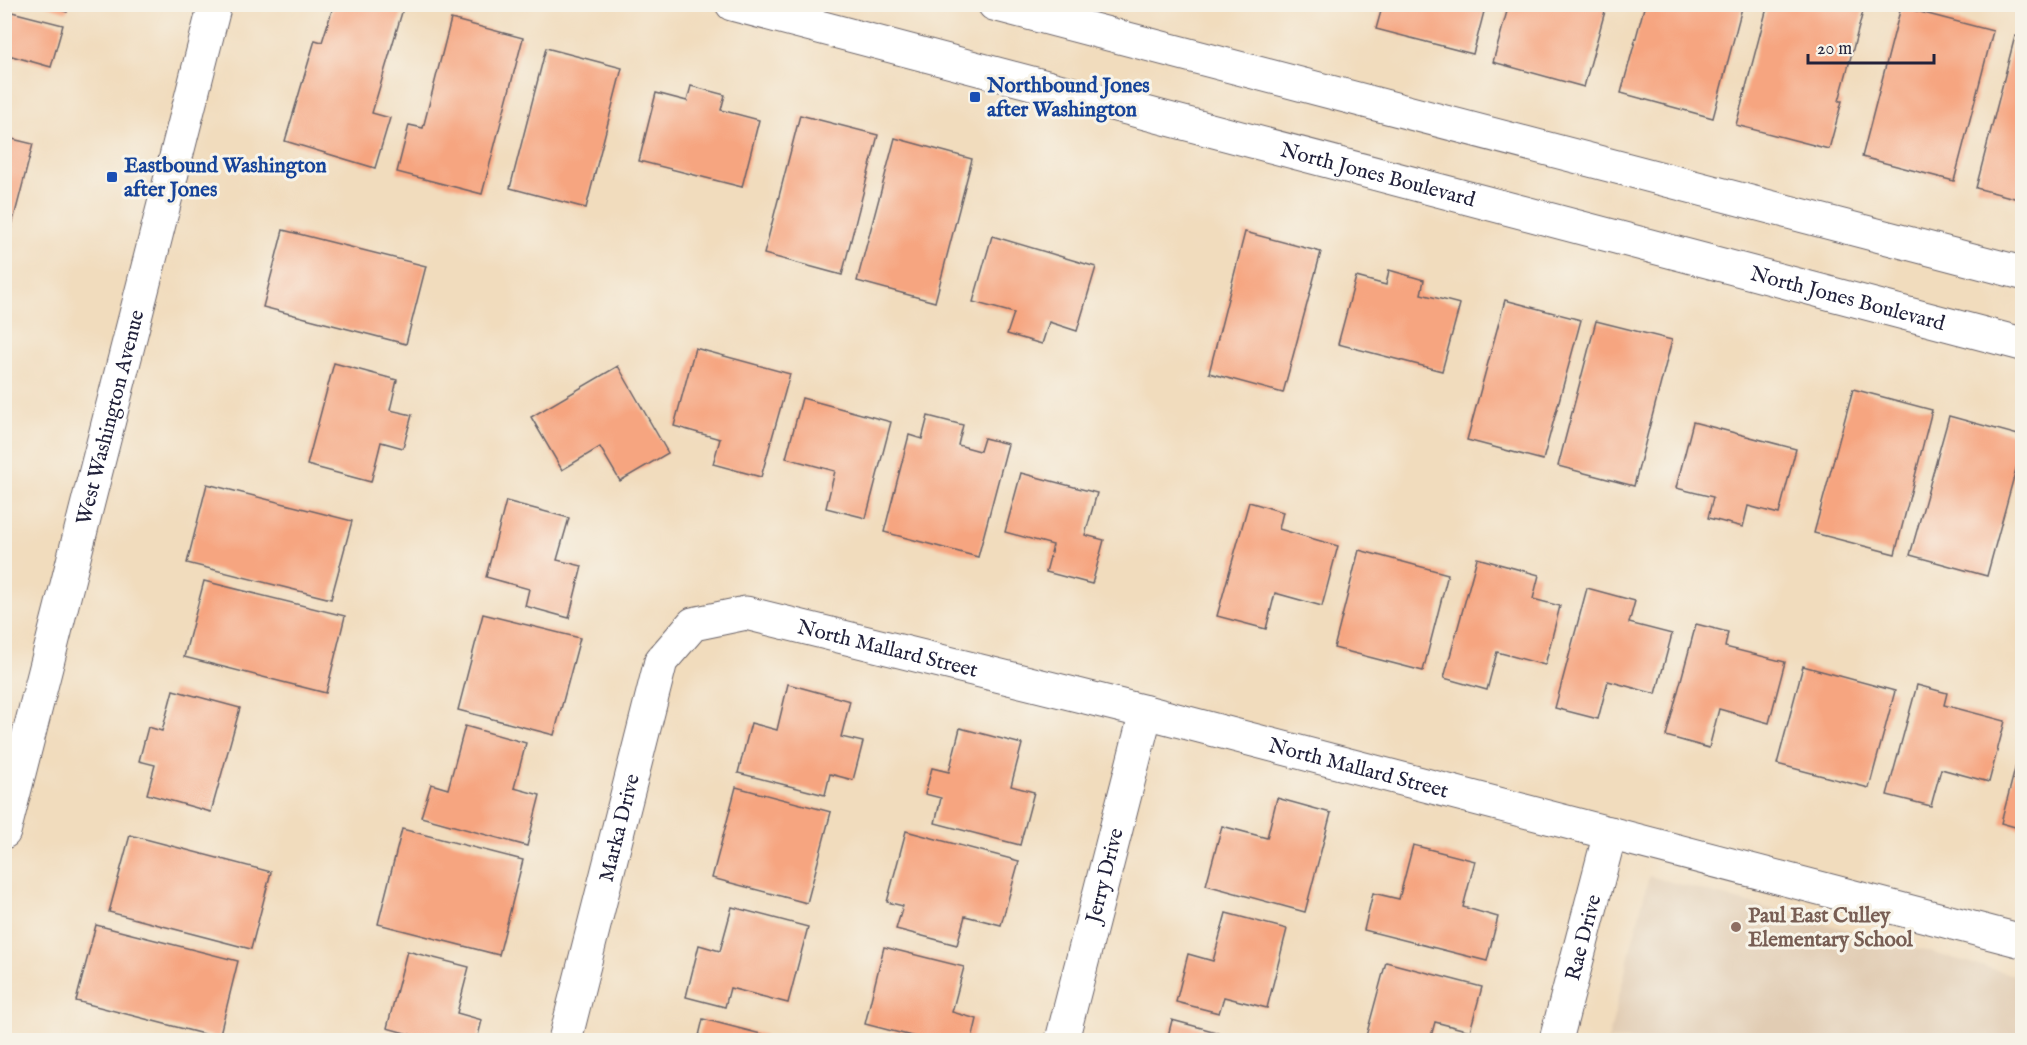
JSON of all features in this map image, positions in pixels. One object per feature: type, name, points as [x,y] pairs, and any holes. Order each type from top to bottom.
[{"type":"main road","name":"West Washington Avenue","points":[[4,832],[215,4]]},
{"type":"main road","name":"North Jones Boulevard","points":[[732,4],[2022,344]]},
{"type":"main road","points":[[994,4],[2022,273]]},
{"type":"main road","name":"North Mallard Street","points":[[693,624],[746,613],[1146,712],[2022,941]]},
{"type":"main road","name":"Marka Drive","points":[[565,1041],[662,661],[693,624]]},
{"type":"main road","name":"Jerry Drive","points":[[1062,1041],[1146,712]]},
{"type":"main road","name":"Rae Drive","points":[[1556,1041],[1610,833]]},
{"type":"shaded area","name":"Paul East Culley Elementary School","points":[[1649,876],[2022,977],[2022,1040],[1608,1040]]},
{"type":"building","points":[[42,4],[69,4],[67,12]]},
{"type":"building","points":[[334,4],[388,4],[403,9],[372,113],[390,118],[375,168],[285,141],[315,40],[322,42]]},
{"type":"building","points":[[1383,4],[1486,4],[1473,54],[1376,29]]},
{"type":"building","points":[[1509,4],[1607,4],[1584,87],[1493,62]]},
{"type":"building","points":[[1645,4],[1743,4],[1713,118],[1621,93]]},
{"type":"building","points":[[1768,4],[1865,4],[1839,101],[1842,101],[1829,149],[1736,125]]},
{"type":"building","points":[[1901,7],[1993,31],[1954,181],[1862,157]]},
{"type":"building","points":[[4,10],[63,25],[51,67],[8,55],[4,64]]},
{"type":"building","points":[[451,19],[523,38],[482,194],[397,172],[409,125],[423,128]]},
{"type":"building","points":[[2015,36],[2022,38],[2022,200],[1976,188]]},
{"type":"building","points":[[546,48],[622,68],[586,208],[510,188]]},
{"type":"building","points":[[691,86],[725,95],[721,110],[759,120],[742,187],[639,161],[656,93],[687,101]]},
{"type":"building","points":[[800,115],[878,135],[842,275],[764,254]]},
{"type":"building","points":[[4,137],[33,144],[9,237],[4,236]]},
{"type":"building","points":[[895,138],[972,159],[935,302],[857,281]]},
{"type":"building","points":[[283,230],[426,266],[406,344],[263,307]]},
{"type":"building","points":[[1245,232],[1321,252],[1283,393],[1209,373]]},
{"type":"building","points":[[992,236],[1096,267],[1077,331],[1049,322],[1042,344],[1007,334],[1014,313],[973,302]]},
{"type":"building","points":[[1389,270],[1424,280],[1421,294],[1460,304],[1442,371],[1338,344],[1356,277],[1386,285]]},
{"type":"building","points":[[1505,300],[1581,320],[1543,460],[1467,440]]},
{"type":"building","points":[[1596,321],[1672,340],[1634,486],[1558,466]]},
{"type":"building","points":[[695,348],[790,374],[761,477],[713,464],[720,439],[674,426]]},
{"type":"building","points":[[334,363],[397,380],[390,410],[412,415],[403,448],[381,442],[371,482],[307,465]]},
{"type":"building","points":[[618,366],[668,453],[620,481],[600,447],[562,470],[531,417]]},
{"type":"building","points":[[1853,389],[1932,410],[1895,554],[1814,533]]},
{"type":"building","points":[[802,398],[891,422],[866,518],[826,508],[835,471],[786,458]]},
{"type":"building","points":[[928,416],[963,425],[958,445],[980,451],[984,438],[1008,444],[978,557],[884,532],[909,435],[922,439]]},
{"type":"building","points":[[1949,416],[2022,436],[2022,447],[1987,576],[1910,555]]},
{"type":"building","points":[[1693,422],[1796,449],[1779,514],[1748,506],[1743,527],[1708,518],[1713,497],[1676,488]]},
{"type":"building","points":[[1021,473],[1097,493],[1085,535],[1104,540],[1092,584],[1046,572],[1053,545],[1005,532]]},
{"type":"building","points":[[207,484],[352,521],[331,599],[187,563]]},
{"type":"building","points":[[506,501],[569,518],[557,560],[582,566],[569,618],[525,606],[529,589],[486,577]]},
{"type":"building","points":[[1249,502],[1283,512],[1279,529],[1338,546],[1322,606],[1275,593],[1266,629],[1217,616]]},
{"type":"building","points":[[1359,550],[1448,574],[1423,671],[1334,648]]},
{"type":"building","points":[[1477,558],[1539,575],[1533,599],[1560,606],[1545,665],[1497,652],[1487,690],[1444,678]]},
{"type":"building","points":[[204,581],[345,616],[326,693],[184,657]]},
{"type":"building","points":[[1587,588],[1635,601],[1629,623],[1672,634],[1656,694],[1608,681],[1598,719],[1555,708]]},
{"type":"building","points":[[483,614],[580,638],[554,735],[458,710]]},
{"type":"building","points":[[1696,624],[1728,632],[1725,647],[1785,662],[1769,723],[1719,709],[1709,748],[1666,736]]},
{"type":"building","points":[[1803,666],[1895,691],[1869,788],[1777,764]]},
{"type":"building","points":[[788,684],[850,701],[841,737],[863,742],[853,780],[830,774],[825,795],[738,773],[751,723],[777,730]]},
{"type":"building","points":[[1917,685],[1947,693],[1944,705],[2005,721],[1989,782],[1941,769],[1931,806],[1887,795]]},
{"type":"building","points":[[173,690],[240,708],[211,812],[147,794],[155,765],[139,761],[148,727],[162,731]]},
{"type":"building","points":[[465,726],[526,743],[514,788],[540,795],[527,846],[421,817],[431,784],[448,789]]},
{"type":"building","points":[[960,728],[1022,744],[1011,786],[1034,792],[1020,845],[935,823],[941,798],[925,794],[932,768],[949,772]]},
{"type":"building","points":[[2022,742],[2022,829],[2001,823]]},
{"type":"building","points":[[736,787],[831,812],[807,903],[712,878]]},
{"type":"building","points":[[1277,798],[1331,813],[1305,912],[1206,885],[1222,826],[1267,838]]},
{"type":"building","points":[[402,829],[523,860],[499,955],[378,924]]},
{"type":"building","points":[[906,831],[1019,861],[1001,925],[965,916],[957,945],[896,929],[903,906],[887,902]]},
{"type":"building","points":[[130,835],[271,872],[251,949],[109,912]]},
{"type":"building","points":[[1413,845],[1475,861],[1463,907],[1498,917],[1487,961],[1364,930],[1373,893],[1399,899]]},
{"type":"building","points":[[732,907],[808,927],[788,1003],[730,988],[725,1007],[686,997],[699,945],[720,951]]},
{"type":"building","points":[[1226,913],[1287,929],[1267,1008],[1224,997],[1219,1013],[1176,1002],[1188,954],[1213,961]]},
{"type":"building","points":[[96,925],[238,961],[219,1038],[76,1001]]},
{"type":"building","points":[[884,947],[964,967],[952,1012],[977,1019],[972,1040],[922,1040],[865,1024]]},
{"type":"building","points":[[407,951],[469,967],[457,1013],[482,1020],[477,1040],[430,1040],[387,1028]]},
{"type":"building","points":[[1386,962],[1482,987],[1470,1031],[1435,1022],[1430,1040],[1365,1040]]},
{"type":"building","points":[[703,1019],[765,1035],[764,1040],[698,1040]]},
{"type":"building","points":[[1172,1020],[1246,1040],[1167,1040]]},
{"type":"place","name":"Northbound Jones after Washington","points":[[975,97]]},
{"type":"place","name":"Eastbound Washington after Jones","points":[[112,177]]},
{"type":"place","name":"Paul East Culley Elementary School","points":[[1736,927]]}]
